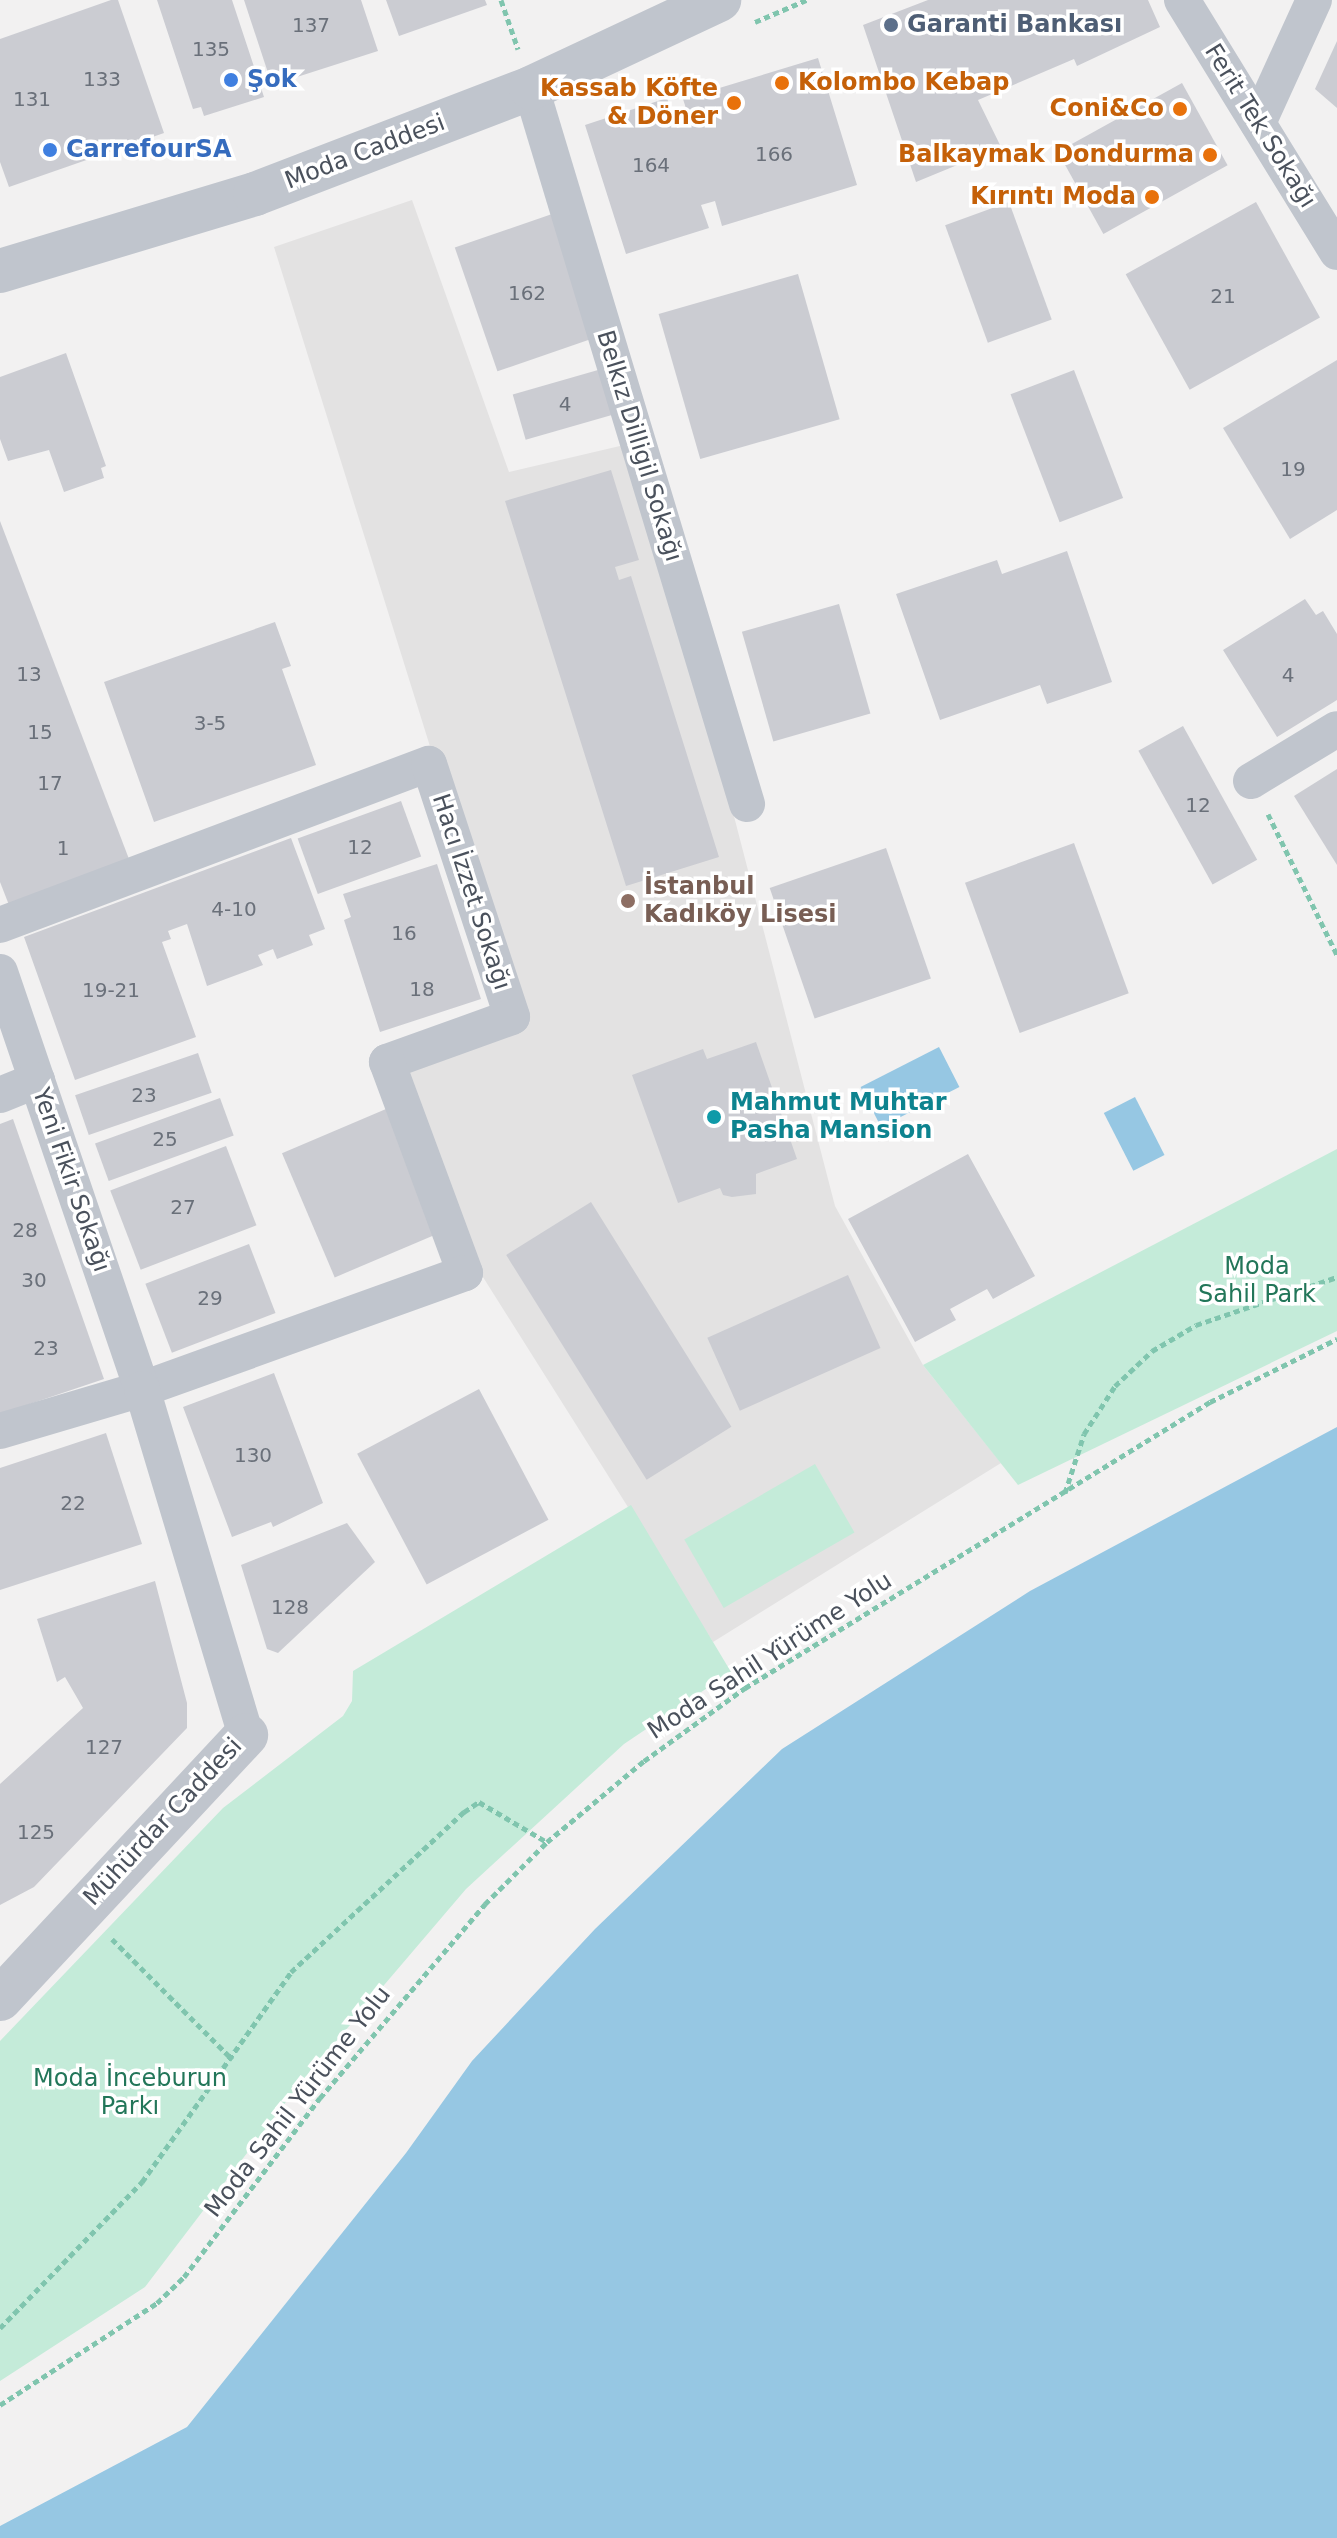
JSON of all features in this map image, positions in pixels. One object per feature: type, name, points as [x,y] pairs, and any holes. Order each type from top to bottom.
[{"type":"street","name":"Moda Caddesi","points":[[0,271],[255,194],[531,88],[719,0]]},
{"type":"street","name":"Ferit Tek Sokağı","points":[[1182,0],[1337,252]]},
{"type":"street","points":[[1258,123],[1314,0]]},
{"type":"street","name":"Belkız Dilligil Sokağı","points":[[531,88],[747,804]]},
{"type":"street","points":[[1251,781],[1337,729]]},
{"type":"street","name":"Hacı İzzet Sokağı","points":[[0,925],[429,764],[512,1017],[387,1062],[465,1273],[142,1389]]},
{"type":"street","name":"Yeni Fikir Sokağı","points":[[0,972],[142,1389]]},
{"type":"street","points":[[0,1095],[37,1080]]},
{"type":"street","points":[[0,1431],[142,1389]]},
{"type":"street","name":"Mühürdar Caddesi","points":[[0,1999],[246,1735],[142,1389]]},
{"type":"path","points":[[1251,781],[1337,955]]},
{"type":"path","points":[[1065,1493],[1084,1434],[1115,1386],[1152,1351],[1196,1325],[1337,1277]]},
{"type":"path","name":"Moda Sahil Yürüme Yolu","points":[[0,2405],[157,2303],[184,2277],[412,1987],[547,1842],[694,1722],[1210,1402],[1337,1339]]},
{"type":"path","points":[[0,2328],[142,2182],[291,1972],[464,1812],[479,1802],[547,1842]]},
{"type":"path","points":[[99,1927],[232,2059]]},
{"type":"shaded area","name":"İstanbul Kadıköy Lisesi","points":[[412,200],[509,472],[637,442],[835,1206],[923,1365],[1001,1463],[713,1642],[476,1266],[402,1069],[518,1028],[274,247]]},
{"type":"green space","name":"Moda Sahil Park","points":[[1337,1149],[1337,1331],[1018,1485],[923,1365]]},
{"type":"green space","points":[[815,1464],[855,1532],[724,1608],[684,1540]]},
{"type":"green space","name":"Moda İnceburun Parkı","points":[[631,1505],[731,1672],[624,1744],[466,1889],[298,2086],[145,2287],[0,2381],[0,2041],[223,1808],[343,1716],[352,1701],[353,1671]]},
{"type":"water","points":[[939,1047],[959,1087],[881,1127],[861,1087]]},
{"type":"water","points":[[1135,1097],[1165,1155],[1133,1171],[1104,1113]]},
{"type":"water","points":[[1337,1427],[1337,2538],[0,2538],[0,2526],[187,2427],[406,2153],[472,2061],[595,1929],[782,1749],[1030,1591]]},
{"type":"building","points":[[118,0],[164,133],[9,187],[0,162],[0,39]]},
{"type":"building","points":[[157,0],[232,0],[264,97],[204,116],[201,107],[193,109]]},
{"type":"building","points":[[244,0],[361,0],[378,51],[272,85]]},
{"type":"building","points":[[386,0],[485,0],[487,5],[399,36]]},
{"type":"building","points":[[928,0],[1148,0],[1160,27],[1077,66],[1074,59],[978,100],[1001,147],[916,182],[863,25]]},
{"type":"building","points":[[1337,41],[1337,108],[1315,89]]},
{"type":"building","points":[[818,58],[857,185],[722,226],[715,201],[701,205],[709,228],[626,254],[585,125],[667,98],[677,128],[691,124],[683,99]]},
{"type":"building","points":[[1182,83],[1228,165],[1103,234],[1058,152]]},
{"type":"building","points":[[1009,202],[1052,319],[988,343],[945,225]]},
{"type":"building","points":[[1256,202],[1320,317],[1190,390],[1126,274]]},
{"type":"building","points":[[555,213],[598,337],[497,371],[455,248]]},
{"type":"building","points":[[798,274],[840,419],[700,459],[659,314]]},
{"type":"building","points":[[66,353],[106,466],[101,468],[104,478],[64,492],[49,450],[8,461],[0,439],[0,377]]},
{"type":"building","points":[[1337,360],[1337,510],[1290,539],[1223,428]]},
{"type":"building","points":[[605,368],[618,413],[526,440],[513,394]]},
{"type":"building","points":[[1074,370],[1123,498],[1060,522],[1011,394]]},
{"type":"building","points":[[611,470],[639,560],[615,567],[619,580],[631,576],[719,857],[626,886],[505,501]]},
{"type":"building","points":[[0,521],[129,859],[9,905],[0,882]]},
{"type":"building","points":[[1067,551],[1112,682],[1047,704],[1040,685],[940,720],[896,594],[997,560],[1002,574]]},
{"type":"building","points":[[1305,599],[1316,615],[1323,611],[1337,634],[1337,700],[1277,737],[1223,650]]},
{"type":"building","points":[[839,604],[870,714],[773,741],[742,632]]},
{"type":"building","points":[[275,622],[291,666],[282,669],[316,765],[154,822],[104,682]]},
{"type":"building","points":[[1183,726],[1257,860],[1213,885],[1138,751]]},
{"type":"building","points":[[1337,769],[1337,865],[1294,796]]},
{"type":"building","points":[[401,801],[421,856],[318,894],[298,839]]},
{"type":"building","points":[[291,838],[325,929],[309,935],[313,945],[277,959],[273,949],[258,955],[263,965],[207,986],[187,924],[168,931],[171,939],[162,942],[196,1037],[75,1080],[24,937]]},
{"type":"building","points":[[1074,843],[1129,993],[1020,1033],[965,883]]},
{"type":"building","points":[[886,848],[931,978],[815,1019],[770,888]]},
{"type":"building","points":[[437,864],[481,999],[380,1032],[344,920],[351,917],[343,894]]},
{"type":"building","name":"Mahmut Muhtar Pasha Mansion","points":[[756,1042],[797,1159],[756,1174],[756,1194],[732,1197],[723,1195],[720,1188],[678,1203],[632,1075],[703,1049],[707,1059]]},
{"type":"building","points":[[198,1053],[212,1093],[89,1135],[75,1095]]},
{"type":"building","points":[[220,1098],[234,1136],[109,1181],[95,1143]]},
{"type":"building","points":[[386,1109],[439,1233],[335,1277],[282,1153]]},
{"type":"building","points":[[13,1119],[104,1379],[0,1414],[0,1124]]},
{"type":"building","points":[[226,1146],[256,1225],[141,1270],[110,1190]]},
{"type":"building","points":[[968,1154],[1035,1276],[993,1299],[987,1289],[950,1309],[956,1320],[915,1342],[848,1219]]},
{"type":"building","points":[[591,1202],[731,1427],[647,1480],[506,1255]]},
{"type":"building","points":[[249,1244],[276,1313],[172,1353],[145,1284]]},
{"type":"building","points":[[848,1275],[881,1348],[740,1411],[707,1338]]},
{"type":"building","points":[[274,1373],[323,1503],[273,1527],[271,1522],[232,1537],[183,1407]]},
{"type":"building","points":[[479,1389],[548,1520],[427,1584],[357,1454]]},
{"type":"building","points":[[106,1433],[142,1544],[0,1590],[0,1468]]},
{"type":"building","points":[[347,1523],[375,1562],[278,1653],[267,1649],[241,1565]]},
{"type":"building","points":[[155,1581],[187,1703],[187,1728],[34,1887],[0,1905],[0,1784],[83,1708],[65,1677],[57,1682],[37,1619]]},
{"type":"place","name":"Garanti Bankası","points":[[891,25]]},
{"type":"place","name":"Şok","points":[[231,80]]},
{"type":"place","name":"Kolombo Kebap","points":[[782,83]]},
{"type":"place","name":"Kassab Köfte & Döner","points":[[734,103]]},
{"type":"place","name":"Coni&Co","points":[[1180,109]]},
{"type":"place","name":"CarrefourSA","points":[[50,150]]},
{"type":"place","name":"Balkaymak Dondurma","points":[[1210,155]]},
{"type":"place","name":"Kırıntı Moda","points":[[1152,197]]},
{"type":"place","name":"İstanbul Kadıköy Lisesi","points":[[628,901]]},
{"type":"place","name":"Mahmut Muhtar Pasha Mansion","points":[[714,1117]]}]
